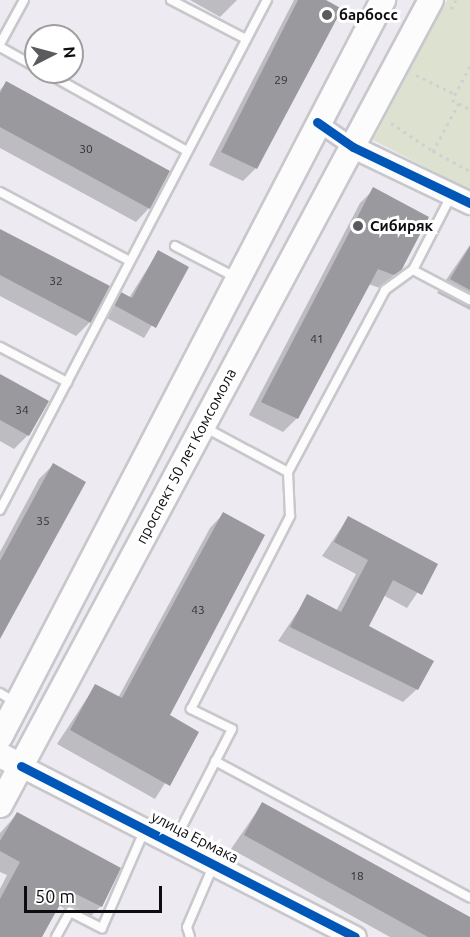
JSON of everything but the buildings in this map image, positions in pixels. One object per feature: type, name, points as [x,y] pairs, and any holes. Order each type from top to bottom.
[{"type":"main road","points":[[0,737],[9,698],[237,278],[383,0]]},
{"type":"main road","name":"проспект 50 лет Комсомола","points":[[0,805],[353,147],[439,9]]},
{"type":"main road","points":[[0,755],[21,766]]},
{"type":"street","points":[[317,122],[353,147],[461,198]]},
{"type":"street","name":"улица Ермака","points":[[21,766],[174,842],[354,937]]},
{"type":"lane","points":[[24,0],[0,45],[24,60]]},
{"type":"lane","points":[[171,0],[246,39]]},
{"type":"lane","points":[[0,510],[267,0]]},
{"type":"lane","points":[[67,84],[187,151]]},
{"type":"lane","points":[[0,192],[130,261]]},
{"type":"lane","points":[[174,842],[214,760],[232,729],[190,709],[290,516],[288,472],[385,290],[413,270],[461,198]]},
{"type":"lane","points":[[175,246],[237,278]]},
{"type":"lane","points":[[413,270],[470,300]]},
{"type":"lane","points":[[0,347],[67,382]]},
{"type":"lane","points":[[202,425],[288,472]]},
{"type":"lane","points":[[214,760],[470,898]]},
{"type":"lane","points":[[56,937],[70,912],[102,928],[145,828]]},
{"type":"lane","points":[[190,937],[187,927],[214,864]]},
{"type":"path","points":[[439,9],[456,0]]},
{"type":"path","points":[[411,85],[422,64]]},
{"type":"path","points":[[470,66],[452,100],[470,109]]},
{"type":"path","points":[[416,75],[456,94]]},
{"type":"path","points":[[433,151],[459,103]]},
{"type":"path","points":[[394,116],[389,126],[470,171]]},
{"type":"green space","points":[[447,0],[470,0],[470,190],[373,140]]},
{"type":"cycle path","points":[[317,122],[353,147],[470,203]]},
{"type":"cycle path","points":[[21,766],[355,937]]},
{"type":"place","name":"барбосс","points":[[327,15]]},
{"type":"place","name":"Сибиряк","points":[[358,226]]}]
